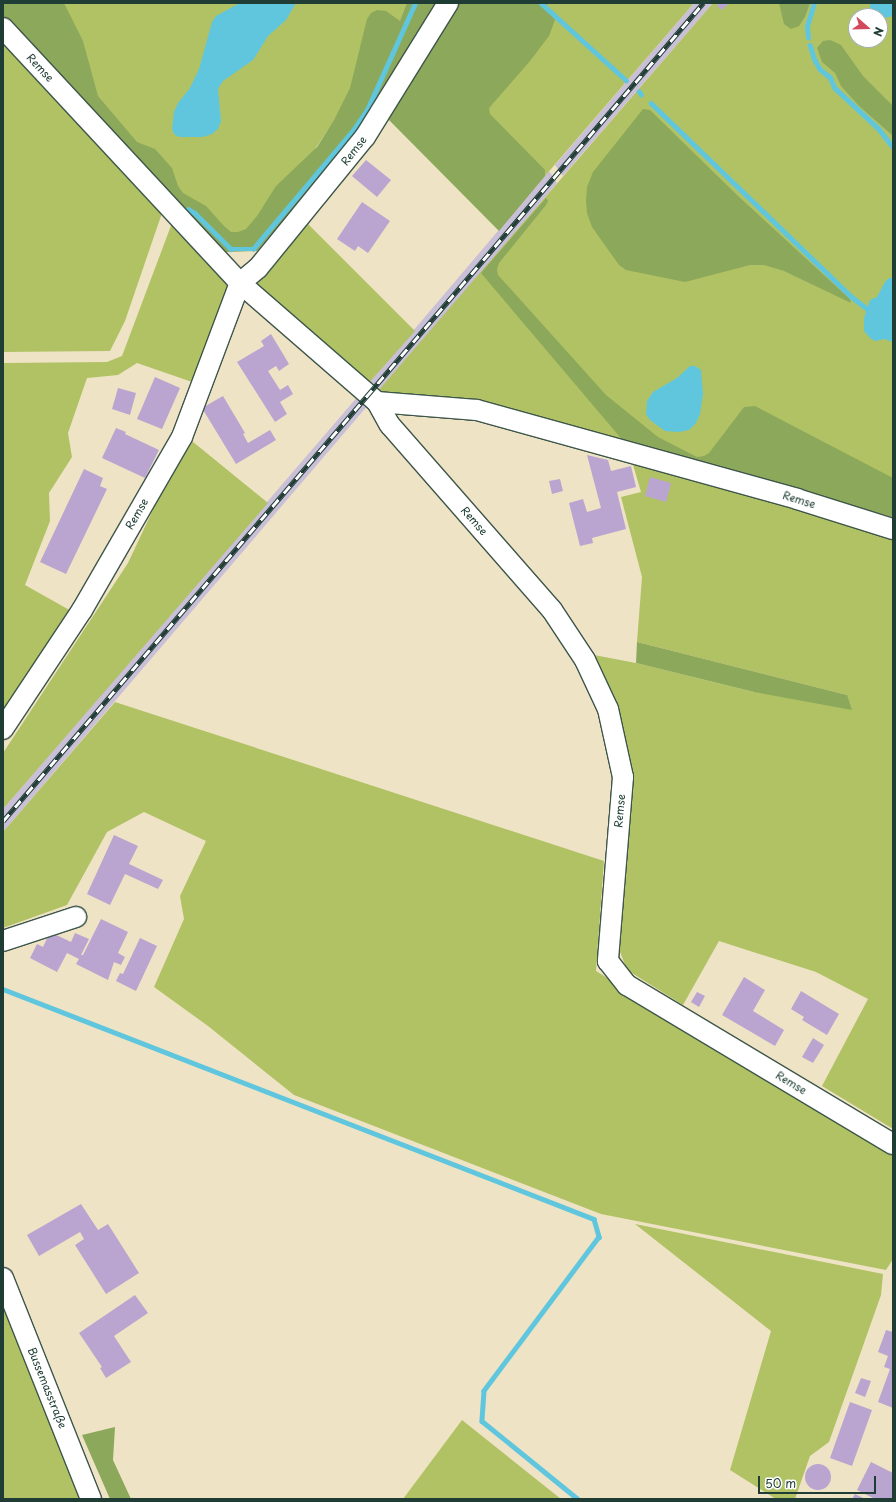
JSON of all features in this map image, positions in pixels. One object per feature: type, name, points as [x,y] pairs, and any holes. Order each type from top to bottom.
[{"type":"street","name":"Remse","points":[[3,729],[82,610],[182,437],[240,283],[258,268],[365,137],[448,3]]},
{"type":"street","name":"Remse","points":[[3,28],[240,283],[377,402],[390,425],[552,610],[585,660],[608,709],[623,777],[608,961],[627,985],[893,1144]]},
{"type":"street","name":"Remse","points":[[377,402],[478,410],[797,498],[893,530]]},
{"type":"street","points":[[3,941],[76,917]]},
{"type":"street","name":"Bussemasstraße","points":[[3,1278],[91,1499]]},
{"type":"shaded area","points":[[694,3],[713,3],[563,176],[555,165]]},
{"type":"shaded area","points":[[549,171],[557,183],[481,273],[377,392],[367,385]]},
{"type":"shaded area","points":[[359,395],[369,404],[3,832],[3,809]]},
{"type":"green space","points":[[3,3],[412,3],[252,244],[178,206],[3,16]]},
{"type":"green space","points":[[3,3],[64,3],[83,41],[98,96],[137,142],[155,149],[172,168],[178,186],[183,193],[206,206],[231,232],[238,232],[246,229],[257,216],[276,186],[317,147],[334,120],[350,88],[367,19],[371,13],[377,10],[386,11],[400,21],[407,3],[548,3],[545,9],[554,16],[555,20],[549,36],[530,61],[489,108],[490,114],[545,170],[545,176],[499,231],[389,120],[376,110],[257,251],[226,252],[178,206],[3,16]]},
{"type":"green space","points":[[546,3],[694,3],[539,183],[464,101]]},
{"type":"green space","points":[[713,3],[893,3],[893,517],[625,443],[377,392]]},
{"type":"green space","points":[[779,3],[810,3],[805,17],[799,26],[791,29],[784,24]]},
{"type":"green space","points":[[830,40],[841,45],[863,76],[893,106],[893,136],[859,106],[841,86],[835,73],[822,62],[817,48],[823,41]]},
{"type":"green space","points":[[3,43],[162,213],[125,321],[110,351],[3,352]]},
{"type":"green space","points":[[643,109],[650,110],[737,195],[850,299],[851,303],[784,271],[764,265],[750,265],[685,282],[626,270],[619,265],[592,227],[587,213],[587,187],[593,172]]},
{"type":"green space","points":[[546,198],[548,201],[546,205],[499,263],[497,269],[498,275],[606,395],[658,437],[697,457],[704,456],[709,453],[744,407],[755,406],[893,478],[893,517],[625,443],[481,273]]},
{"type":"green space","points":[[305,221],[415,331],[367,385],[257,291],[258,277]]},
{"type":"green space","points":[[172,223],[228,284],[222,309],[195,383],[137,363],[118,375],[87,378],[68,433],[72,457],[49,493],[50,521],[25,585],[73,612],[3,716],[3,363],[107,362],[122,356]]},
{"type":"green space","points":[[187,437],[268,503],[3,809],[3,753],[128,563]]},
{"type":"green space","points":[[631,458],[893,536],[893,1129],[822,1086],[868,999],[816,972],[719,941],[683,1005],[627,970],[617,944],[630,777],[616,703],[594,655],[636,663],[754,692],[847,695],[637,642],[642,577],[621,497],[641,492]]},
{"type":"green space","points":[[637,642],[847,695],[852,710],[754,692],[636,663]]},
{"type":"green space","points":[[115,702],[604,861],[596,971],[893,1154],[893,1259],[886,1270],[601,1214],[294,1095],[208,1026],[154,987],[184,919],[180,896],[206,841],[144,812],[107,832],[67,905],[3,928],[3,832]]},
{"type":"green space","points":[[635,1224],[883,1274],[881,1295],[829,1442],[810,1456],[795,1499],[776,1499],[730,1470],[771,1331]]},
{"type":"green space","points":[[3,1302],[82,1499],[3,1499]]},
{"type":"green space","points":[[462,1420],[561,1499],[403,1499]]},
{"type":"green space","points":[[115,1427],[113,1460],[131,1499],[110,1499],[82,1435]]},
{"type":"water","points":[[240,3],[296,3],[286,20],[268,36],[253,60],[221,84],[218,89],[221,121],[218,129],[212,134],[203,137],[179,137],[174,134],[172,129],[174,112],[178,103],[190,88],[199,69],[212,22],[216,16]]},
{"type":"water","points":[[870,3],[893,3],[893,16],[888,17],[888,8],[870,8]]},
{"type":"water","points":[[889,278],[893,278],[893,342],[884,339],[876,341],[871,339],[864,331],[864,318],[870,300],[877,297],[885,282]]},
{"type":"water","points":[[690,366],[695,366],[701,370],[703,394],[700,414],[696,423],[689,430],[679,432],[665,431],[650,420],[646,414],[647,401],[653,392],[677,378]]},
{"type":"building","points":[[719,3],[729,3],[722,10],[717,6]]},
{"type":"building","points":[[366,160],[391,180],[377,197],[352,176]]},
{"type":"building","points":[[362,202],[390,221],[368,253],[358,246],[355,251],[337,239]]},
{"type":"building","points":[[271,334],[289,364],[279,371],[276,366],[268,371],[280,390],[288,385],[293,394],[280,402],[287,414],[275,422],[237,362],[264,346],[261,341]]},
{"type":"building","points":[[155,377],[180,388],[162,429],[137,419]]},
{"type":"building","points":[[118,388],[136,393],[130,415],[112,409]]},
{"type":"building","points":[[223,396],[245,433],[243,434],[248,443],[270,430],[276,440],[236,464],[202,408]]},
{"type":"building","points":[[116,428],[126,432],[125,434],[159,450],[145,478],[102,458]]},
{"type":"building","points":[[587,455],[608,460],[611,471],[631,466],[636,487],[617,492],[626,529],[592,538],[593,543],[580,546],[569,503],[583,499],[587,512],[601,508]]},
{"type":"building","points":[[84,469],[103,478],[100,486],[107,489],[66,574],[40,562]]},
{"type":"building","points":[[650,477],[671,483],[666,502],[645,496]]},
{"type":"building","points":[[560,479],[563,491],[552,494],[549,481]]},
{"type":"building","points":[[114,835],[138,846],[129,864],[163,880],[158,889],[125,874],[110,905],[87,894]]},
{"type":"building","points":[[101,919],[128,932],[118,953],[125,957],[121,965],[114,962],[108,980],[76,964],[79,959],[67,953],[57,972],[30,958],[37,944],[43,947],[50,932],[71,942],[75,933],[89,939],[81,955],[83,955]]},
{"type":"building","points":[[140,938],[157,946],[136,991],[116,981],[120,973],[123,974]]},
{"type":"building","points":[[744,977],[765,990],[753,1011],[784,1030],[775,1046],[722,1015]]},
{"type":"building","points":[[801,991],[839,1014],[827,1035],[802,1020],[804,1017],[791,1009]]},
{"type":"building","points":[[697,992],[705,996],[699,1007],[691,1002]]},
{"type":"building","points":[[813,1038],[824,1045],[813,1063],[802,1057]]},
{"type":"building","points":[[81,1204],[98,1230],[108,1224],[139,1273],[106,1294],[75,1245],[84,1239],[80,1232],[39,1256],[27,1235]]},
{"type":"building","points":[[135,1295],[148,1313],[114,1336],[131,1362],[106,1378],[100,1368],[102,1367],[79,1333]]},
{"type":"building","points":[[886,1330],[893,1332],[893,1408],[878,1402],[890,1369],[884,1367],[888,1356],[878,1352]]},
{"type":"building","points":[[861,1378],[871,1381],[865,1397],[855,1393]]},
{"type":"building","points":[[850,1402],[872,1410],[852,1466],[830,1458]]},
{"type":"building","points":[[871,1462],[893,1473],[893,1499],[875,1499],[857,1490]]},
{"type":"building","points":[[818,1464],[827,1468],[831,1477],[827,1486],[818,1490],[809,1486],[805,1477],[809,1468]]},
{"type":"building","points":[[855,1494],[865,1499],[852,1499]]},
{"type":"waterway","points":[[188,209],[195,213],[231,249],[253,249],[354,129],[367,110],[415,3]]},
{"type":"waterway","points":[[541,3],[626,80]]},
{"type":"waterway","points":[[808,38],[807,26],[814,3]]},
{"type":"waterway","points":[[810,45],[820,69],[830,77],[835,88],[879,129],[893,147]]},
{"type":"waterway","points":[[651,103],[852,297],[866,308]]},
{"type":"waterway","points":[[3,989],[594,1219],[599,1237],[484,1391],[482,1421],[578,1499]]},
{"type":"railway","points":[[3,821],[703,3]]}]
